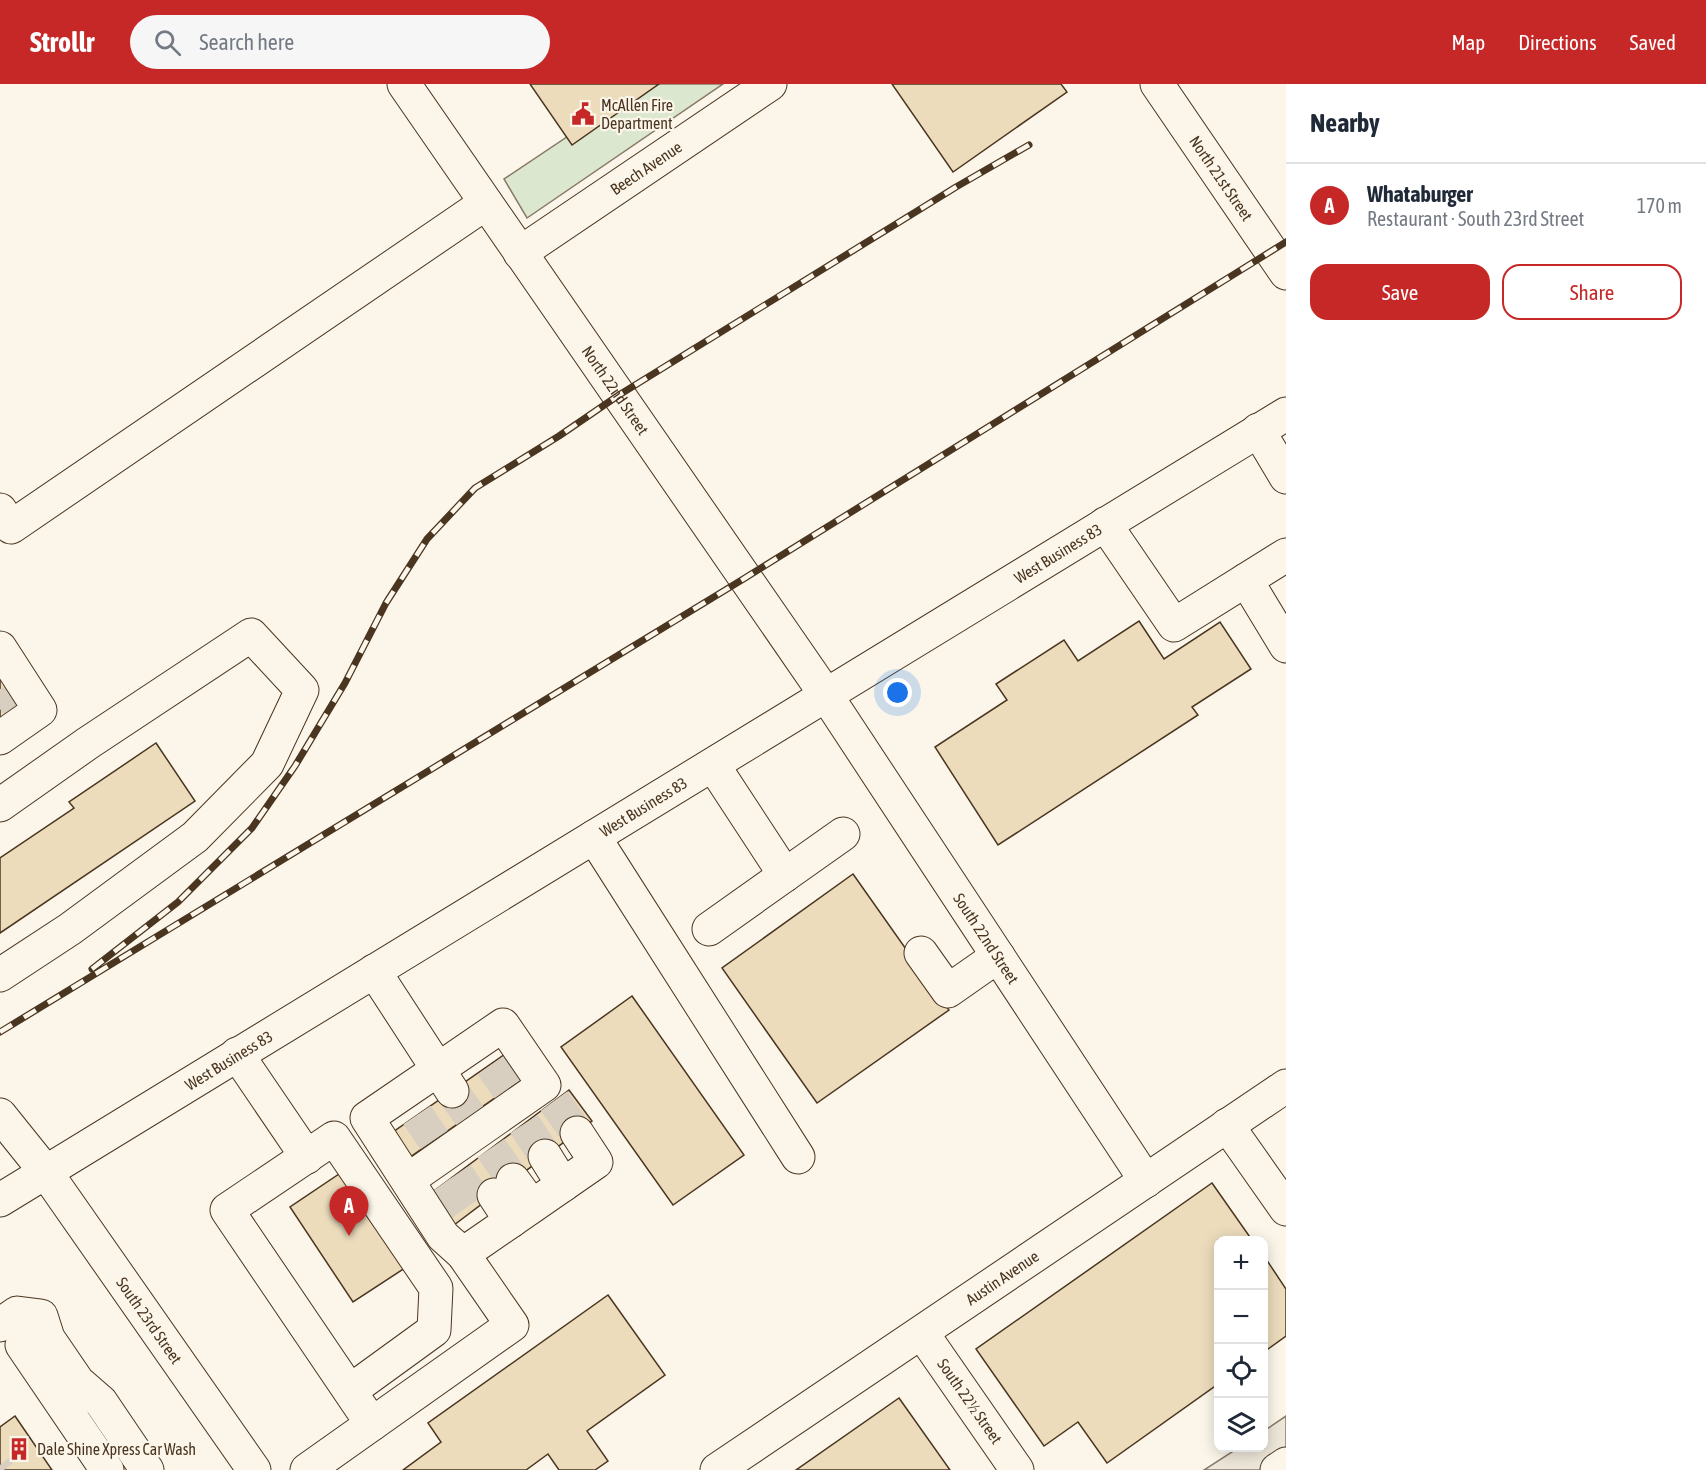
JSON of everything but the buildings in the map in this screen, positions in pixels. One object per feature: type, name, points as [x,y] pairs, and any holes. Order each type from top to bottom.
[{"type":"street","name":"North 22nd Street","points":[[404,84],[826,695]]},
{"type":"street","name":"Beech Avenue","points":[[520,253],[770,84]]},
{"type":"street","name":"North 21st Street","points":[[1157,84],[1286,273]]},
{"type":"street","points":[[0,510],[11,527],[486,203]]},
{"type":"street","name":"West Business 83","points":[[0,1200],[1286,414]]},
{"type":"street","points":[[1258,430],[1286,477]]},
{"type":"street","points":[[1105,524],[1174,625],[1286,555]]},
{"type":"street","points":[[1246,580],[1286,646]]},
{"type":"street","points":[[0,805],[250,635],[302,690],[267,764],[195,837],[70,929],[0,975]]},
{"type":"street","points":[[0,738],[40,710],[9,673]]},
{"type":"street","name":"South 22nd Street","points":[[826,695],[1146,1181]]},
{"type":"street","points":[[713,765],[785,875]]},
{"type":"street","points":[[710,929],[843,834]]},
{"type":"street","points":[[594,837],[798,1156]]},
{"type":"street","points":[[921,953],[948,991],[998,956]]},
{"type":"street","points":[[374,971],[445,1138],[443,1236],[491,1217],[572,1178],[561,1144]]},
{"type":"street","points":[[237,1054],[307,1157]]},
{"type":"street","name":"Austin Avenue","points":[[717,1470],[1286,1086]]},
{"type":"street","points":[[445,1138],[519,1093],[445,1138]]},
{"type":"street","name":"South 23rd Street","points":[[0,1115],[45,1171],[254,1470]]},
{"type":"street","points":[[1227,1125],[1286,1209]]},
{"type":"street","points":[[350,1391],[434,1330],[436,1288],[334,1138],[227,1210],[372,1424]]},
{"type":"street","points":[[307,1470],[512,1325],[491,1217]]},
{"type":"street","points":[[107,1470],[11,1335],[17,1313],[41,1316],[48,1338],[78,1382],[101,1402],[147,1470]]},
{"type":"street","name":"South 22½ Street","points":[[922,1333],[1017,1470]]},
{"type":"street","points":[[1276,1470],[1286,1464]]},
{"type":"green space","points":[[646,84],[723,84],[527,218],[504,179]]},
{"type":"shaded area","points":[[1286,1416],[1286,1470],[1204,1470],[1232,1452],[1268,1452],[1268,1428]]},
{"type":"tunnel","points":[[0,709],[15,699]]},
{"type":"tunnel","points":[[491,1065],[508,1089]]},
{"type":"tunnel","points":[[452,1091],[470,1116]]},
{"type":"tunnel","points":[[554,1101],[577,1133]]},
{"type":"tunnel","points":[[417,1115],[434,1140]]},
{"type":"tunnel","points":[[524,1124],[545,1156]]},
{"type":"tunnel","points":[[491,1148],[513,1180]]},
{"type":"tunnel","points":[[457,1174],[479,1206]]},
{"type":"tunnel","points":[[437,1188],[460,1220]]},
{"type":"tunnel","points":[[0,1465],[4,1470]]},
{"type":"railway","points":[[92,969],[178,902],[252,828],[295,766],[345,683],[386,603],[427,539],[475,488],[559,436],[619,395],[956,187],[1029,145]]},
{"type":"railway","points":[[0,1032],[745,578],[1286,242]]},
{"type":"place","name":"McAllen Fire Department","points":[[583,114]]},
{"type":"place","name":"Whataburger","points":[[349,1236]]},
{"type":"place","name":"Dale Shine Xpress Car Wash","points":[[19,1449]]}]
